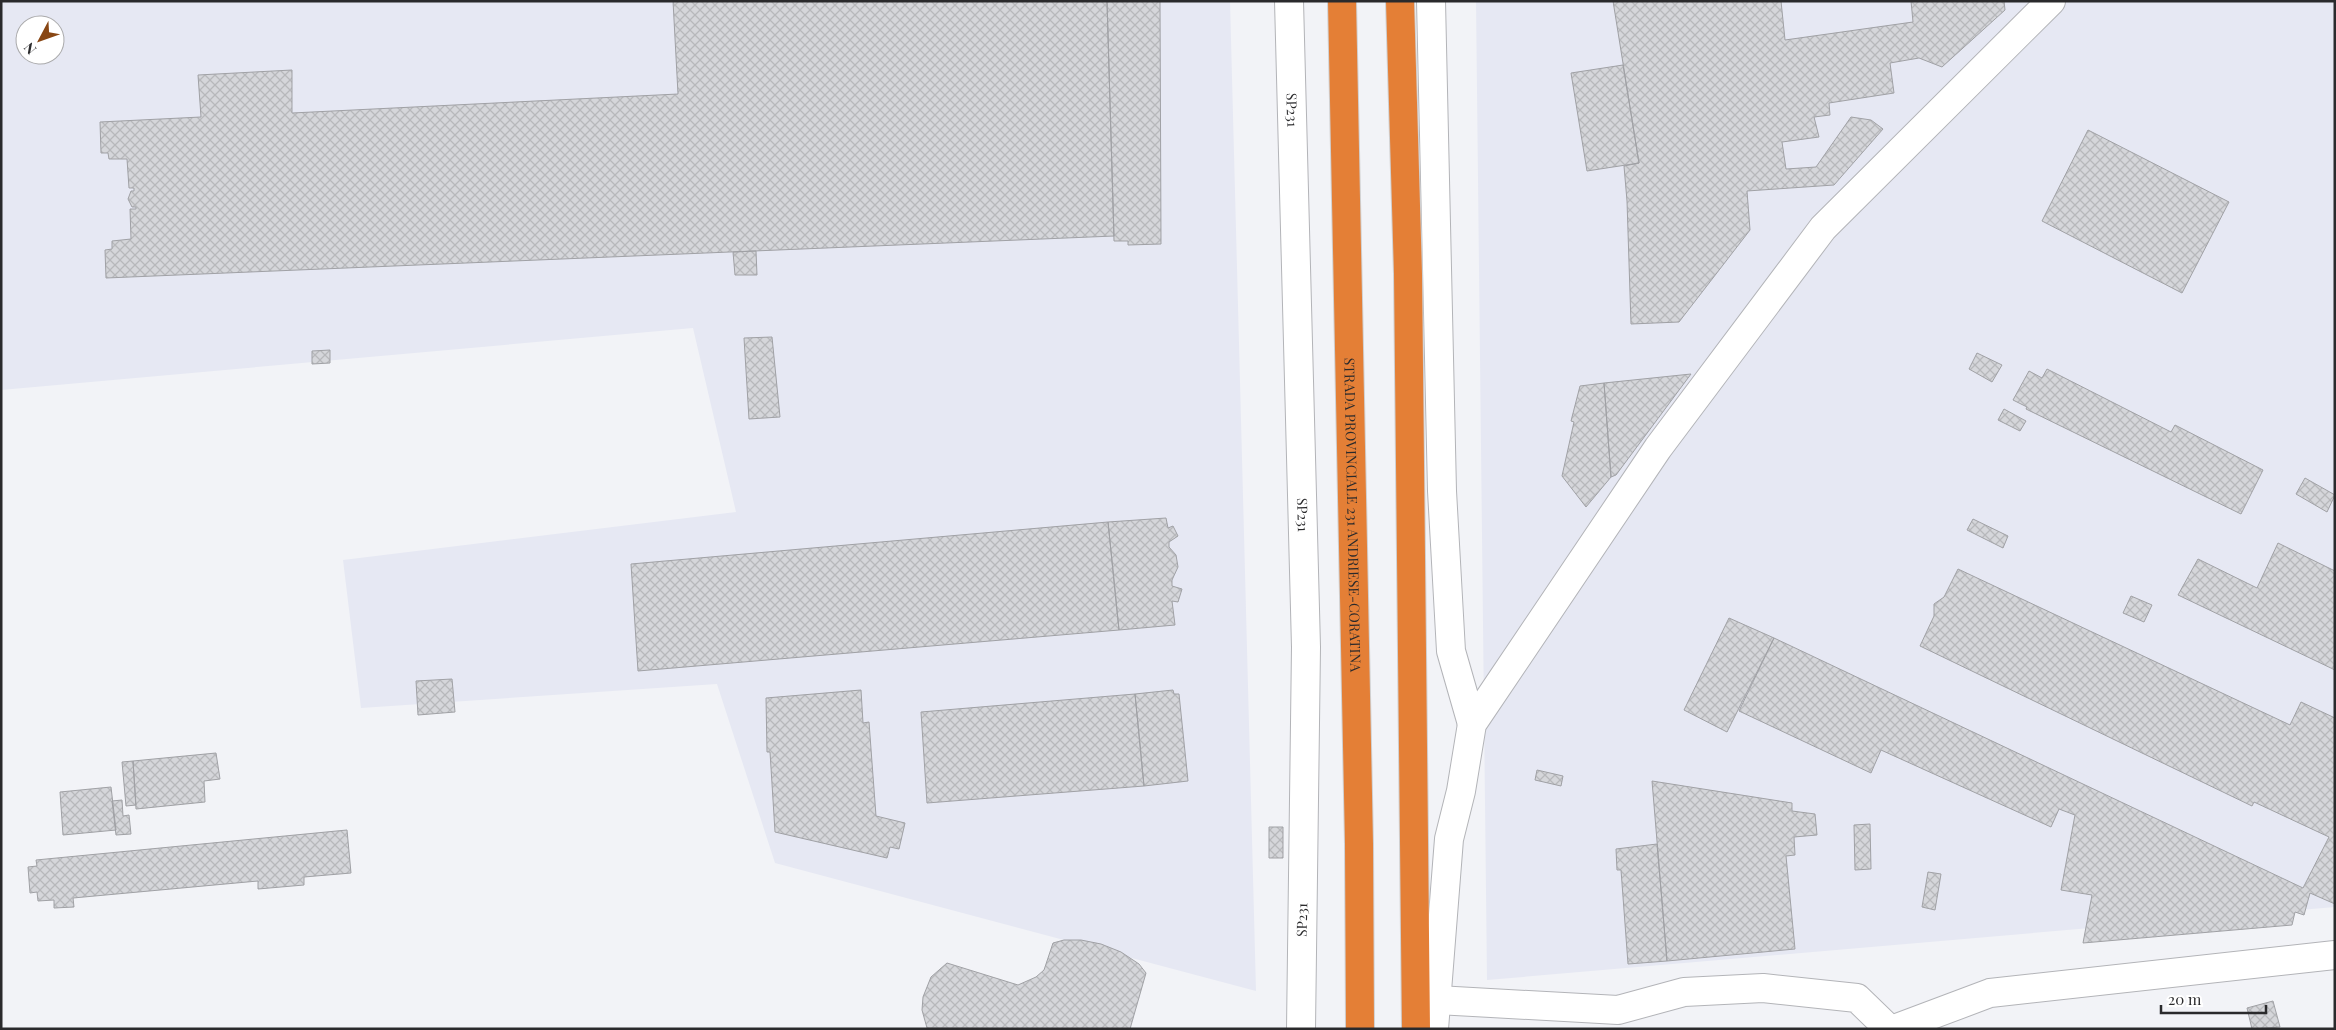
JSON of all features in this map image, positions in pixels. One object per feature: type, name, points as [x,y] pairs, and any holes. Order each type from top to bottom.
[{"type":"highway","name":"STRADA PROVINCIALE 231 ANDRIESE-CORATINA","points":[[1342,1],[1359,834],[1360,1029]]},
{"type":"highway","points":[[1400,1],[1408,274],[1416,1029]]},
{"type":"street","name":"SP231","points":[[1289,1],[1306,647],[1301,1029]]},
{"type":"street","points":[[1431,1],[1442,491],[1451,651],[1472,724]]},
{"type":"street","points":[[1434,1029],[1449,839],[1461,791],[1472,724],[1658,448],[1823,228],[2051,1]]},
{"type":"street","points":[[1894,1029],[1990,993],[2335,955]]},
{"type":"street","points":[[1437,1000],[1618,1010],[1684,992],[1763,988],[1857,998],[1889,1029]]},
{"type":"shaded area","points":[[1,1],[1230,1],[1256,991],[775,863],[717,684],[361,708],[343,560],[736,512],[693,328],[1,390]]},
{"type":"shaded area","points":[[1476,1],[2335,1],[2335,907],[1487,980]]},
{"type":"building","points":[[673,1],[1107,1],[1114,236],[106,278],[105,250],[112,249],[112,241],[131,239],[130,209],[136,209],[136,207],[132,207],[128,199],[134,188],[129,188],[127,159],[109,159],[108,153],[101,153],[100,122],[201,117],[198,75],[292,70],[292,113],[678,94]]},
{"type":"building","points":[[1107,1],[1160,1],[1161,244],[1128,245],[1128,241],[1114,241]]},
{"type":"building","points":[[1613,1],[1781,1],[1785,40],[1913,22],[1911,1],[2004,1],[2005,10],[1942,67],[1919,58],[1890,63],[1894,93],[1829,103],[1830,115],[1814,117],[1819,137],[1782,142],[1786,169],[1816,167],[1851,117],[1871,120],[1883,129],[1834,185],[1747,191],[1750,230],[1679,322],[1631,324],[1624,166],[1639,163]]},
{"type":"building","points":[[1623,65],[1639,163],[1587,171],[1571,73]]},
{"type":"building","points":[[2088,130],[2229,202],[2182,293],[2042,221]]},
{"type":"building","points":[[756,251],[757,275],[735,275],[733,252]]},
{"type":"building","points":[[772,337],[780,417],[749,419],[744,338]]},
{"type":"building","points":[[330,350],[330,363],[312,364],[312,351]]},
{"type":"building","points":[[1977,353],[2002,365],[1992,382],[1969,369]]},
{"type":"building","points":[[2047,369],[2171,432],[2175,425],[2263,470],[2241,514],[2026,409],[2027,407],[2013,400],[2029,371],[2042,378]]},
{"type":"building","points":[[1691,374],[1616,475],[1611,477],[1604,383]]},
{"type":"building","points":[[1604,383],[1611,477],[1586,507],[1562,476],[1574,422],[1571,421],[1580,386]]},
{"type":"building","points":[[2004,409],[2026,421],[2020,431],[1998,420]]},
{"type":"building","points":[[2305,478],[2335,495],[2327,512],[2296,494]]},
{"type":"building","points":[[1166,518],[1168,528],[1173,526],[1178,536],[1169,542],[1169,547],[1176,555],[1178,567],[1172,580],[1172,586],[1182,589],[1178,602],[1172,601],[1175,625],[1119,630],[1108,522]]},
{"type":"building","points":[[1973,519],[2008,536],[2003,548],[1967,530]]},
{"type":"building","points":[[1108,522],[1119,630],[638,671],[631,564]]},
{"type":"building","points":[[2278,543],[2335,571],[2335,670],[2178,595],[2198,559],[2257,588]]},
{"type":"building","points":[[1958,569],[2290,725],[2301,702],[2335,718],[2335,904],[2310,893],[2304,915],[2295,912],[2292,925],[2083,943],[2092,895],[2061,890],[2075,815],[2059,809],[2051,827],[1881,750],[1871,773],[1739,711],[1774,638],[2303,888],[2329,837],[2254,802],[2252,806],[1920,646],[1934,616],[1934,604],[1944,597]]},
{"type":"building","points":[[2131,596],[2152,605],[2144,622],[2123,613]]},
{"type":"building","points":[[1729,618],[1774,638],[1727,732],[1684,710]]},
{"type":"building","points":[[452,679],[455,712],[418,715],[416,681]]},
{"type":"building","points":[[861,690],[863,723],[869,722],[876,816],[905,823],[899,849],[890,847],[887,858],[775,832],[770,752],[767,752],[766,698]]},
{"type":"building","points":[[1173,690],[1174,694],[1179,694],[1188,781],[1144,786],[1135,694]]},
{"type":"building","points":[[1135,694],[1144,786],[927,803],[921,712]]},
{"type":"building","points":[[216,753],[220,779],[204,781],[205,802],[136,809],[133,761]]},
{"type":"building","points":[[133,761],[136,805],[126,806],[122,762]]},
{"type":"building","points":[[1537,770],[1563,776],[1561,786],[1535,780]]},
{"type":"building","points":[[1652,781],[1792,803],[1792,811],[1815,814],[1817,835],[1794,837],[1795,855],[1786,856],[1795,949],[1667,961]]},
{"type":"building","points":[[111,787],[116,830],[63,835],[60,792]]},
{"type":"building","points":[[122,800],[123,816],[129,815],[131,834],[116,835],[112,801]]},
{"type":"building","points":[[1870,824],[1871,869],[1855,870],[1854,825]]},
{"type":"building","points":[[1269,827],[1283,827],[1283,858],[1269,858]]},
{"type":"building","points":[[347,830],[351,873],[304,877],[304,885],[258,889],[258,881],[73,898],[74,907],[54,908],[54,900],[38,901],[37,892],[30,893],[28,867],[37,866],[36,860]]},
{"type":"building","points":[[1657,844],[1667,961],[1628,964],[1621,870],[1617,870],[1616,849]]},
{"type":"building","points":[[1928,872],[1941,874],[1935,910],[1922,907]]},
{"type":"building","points":[[1064,940],[1081,940],[1101,944],[1121,952],[1139,964],[1146,973],[1130,1029],[927,1028],[922,1010],[923,997],[931,977],[947,963],[1018,985],[1036,977],[1044,970],[1053,943]]},
{"type":"building","points":[[2273,1001],[2280,1027],[2252,1029],[2247,1008]]}]
